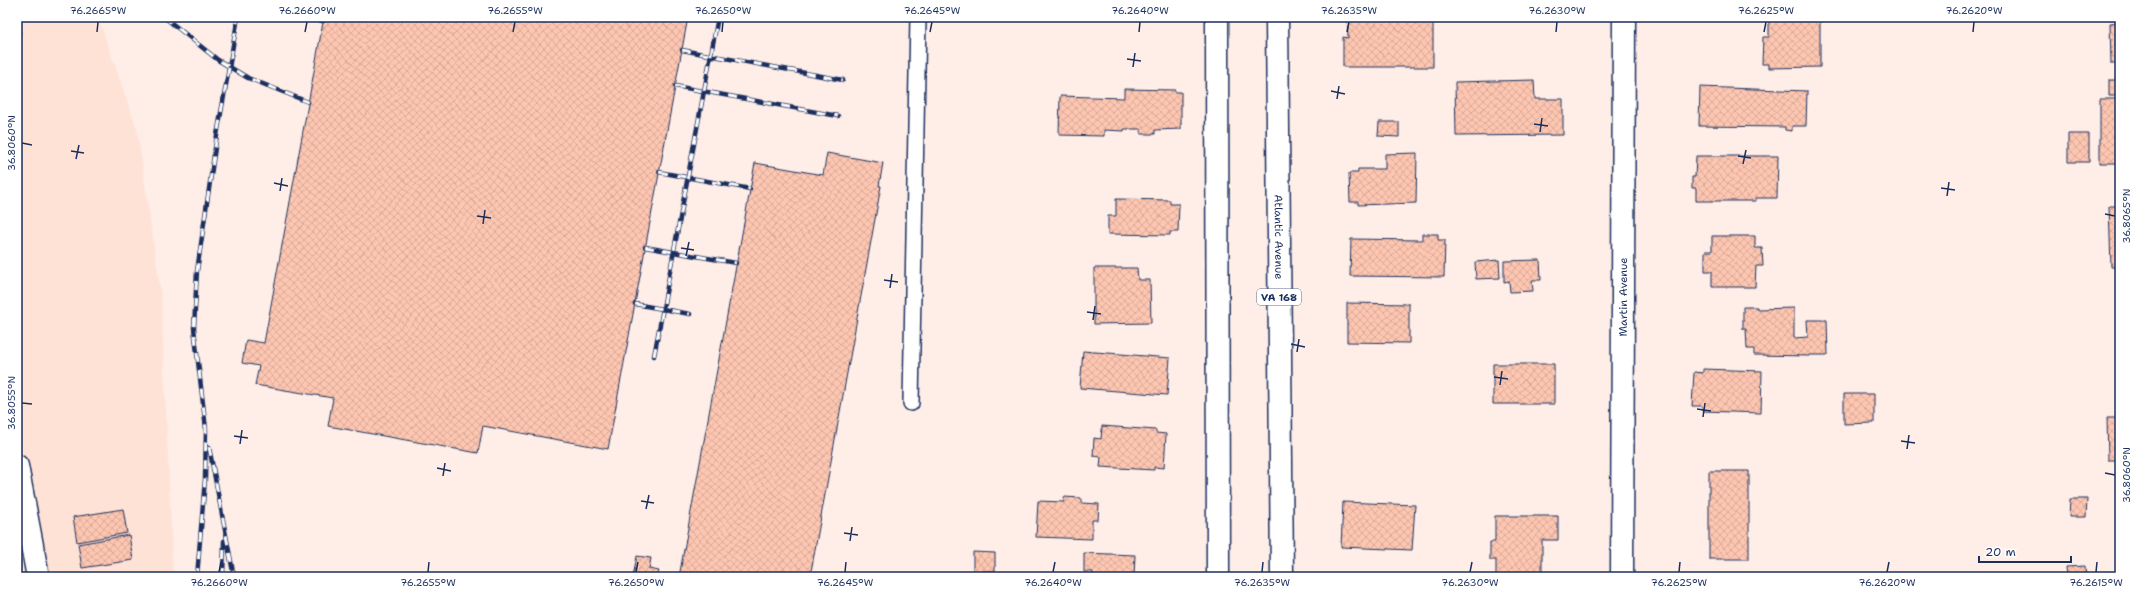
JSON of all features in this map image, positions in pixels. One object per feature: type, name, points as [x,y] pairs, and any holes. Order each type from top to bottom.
[{"type":"main road","points":[[1217,17],[1218,577]]},
{"type":"main road","name":"Atlantic Avenue","points":[[1277,17],[1282,577]]},
{"type":"main road","name":"Martin Avenue","points":[[1622,577],[1624,17]]},
{"type":"main road","points":[[17,466],[38,577]]},
{"type":"lane","points":[[911,404],[918,17]]},
{"type":"shaded area","points":[[17,17],[98,17],[137,129],[161,295],[173,577],[17,577]]},
{"type":"building","points":[[324,17],[688,17],[608,449],[483,426],[478,453],[328,426],[333,398],[255,385],[259,366],[242,363],[246,340],[264,343]]},
{"type":"building","points":[[1347,17],[1433,17],[1433,67],[1343,67],[1343,37],[1348,38]]},
{"type":"building","points":[[1769,20],[1820,20],[1820,67],[1769,68],[1769,64],[1762,64],[1763,37],[1769,37]]},
{"type":"building","points":[[2120,22],[2120,64],[2111,64],[2110,23]]},
{"type":"building","points":[[17,30],[21,32],[17,44]]},
{"type":"building","points":[[1534,80],[1535,99],[1563,99],[1563,135],[1456,136],[1455,82]]},
{"type":"building","points":[[2109,80],[2120,80],[2120,96],[2109,96]]},
{"type":"building","points":[[1700,87],[1807,91],[1806,126],[1792,126],[1792,131],[1785,130],[1785,127],[1699,126]]},
{"type":"building","points":[[1124,89],[1175,90],[1175,92],[1181,92],[1181,129],[1155,130],[1155,134],[1141,134],[1141,129],[1124,129],[1124,131],[1104,130],[1104,136],[1059,135],[1060,96],[1124,98]]},
{"type":"building","points":[[2100,99],[2120,99],[2120,163],[2100,163]]},
{"type":"building","points":[[1379,122],[1399,122],[1399,137],[1378,136]]},
{"type":"building","points":[[2068,134],[2089,134],[2089,162],[2068,162]]},
{"type":"building","points":[[827,153],[883,163],[879,186],[881,186],[810,577],[679,577],[755,163],[823,175]]},
{"type":"building","points":[[1417,153],[1416,203],[1358,205],[1358,202],[1350,202],[1349,173],[1358,173],[1358,169],[1385,169],[1385,154]]},
{"type":"building","points":[[1696,156],[1778,156],[1777,198],[1756,198],[1756,201],[1696,201],[1696,188],[1692,188],[1692,177],[1695,177]]},
{"type":"building","points":[[1116,199],[1170,200],[1170,204],[1179,204],[1178,232],[1170,232],[1170,235],[1108,234],[1108,216],[1116,216]]},
{"type":"building","points":[[2109,206],[2120,206],[2120,267],[2111,267]]},
{"type":"building","points":[[1422,234],[1438,234],[1438,240],[1445,240],[1444,277],[1350,276],[1351,239],[1422,240]]},
{"type":"building","points":[[1712,236],[1755,236],[1755,248],[1762,248],[1763,266],[1756,266],[1755,287],[1712,287],[1712,271],[1705,271],[1705,251],[1712,251]]},
{"type":"building","points":[[1499,260],[1500,278],[1476,279],[1475,262]]},
{"type":"building","points":[[1540,260],[1541,280],[1532,280],[1533,291],[1510,292],[1509,281],[1504,282],[1504,261]]},
{"type":"building","points":[[1094,268],[1137,268],[1138,280],[1150,280],[1151,323],[1094,324]]},
{"type":"building","points":[[1347,303],[1409,304],[1409,343],[1347,342]]},
{"type":"building","points":[[1743,307],[1757,307],[1757,309],[1794,308],[1794,338],[1808,337],[1807,320],[1827,320],[1828,355],[1754,355],[1754,349],[1747,349],[1746,329],[1743,329]]},
{"type":"building","points":[[1083,351],[1170,358],[1167,395],[1080,388]]},
{"type":"building","points":[[1493,364],[1554,364],[1554,404],[1493,404]]},
{"type":"building","points":[[1703,369],[1762,371],[1761,413],[1702,411],[1702,406],[1692,406],[1694,372],[1703,373]]},
{"type":"building","points":[[1844,394],[1874,394],[1874,423],[1844,424]]},
{"type":"building","points":[[2107,418],[2120,418],[2120,460],[2108,460]]},
{"type":"building","points":[[1102,426],[1156,430],[1156,433],[1166,434],[1164,468],[1154,467],[1154,470],[1100,467],[1101,457],[1093,456],[1094,438],[1101,439]]},
{"type":"building","points":[[1709,471],[1749,471],[1749,559],[1709,559]]},
{"type":"building","points":[[1064,497],[1081,498],[1081,503],[1099,504],[1098,520],[1092,520],[1092,539],[1036,537],[1038,501],[1064,502]]},
{"type":"building","points":[[2070,499],[2087,499],[2086,517],[2069,517]]},
{"type":"building","points":[[1343,502],[1415,505],[1412,550],[1341,547]]},
{"type":"building","points":[[123,509],[127,533],[77,542],[73,517]]},
{"type":"building","points":[[1495,516],[1558,516],[1558,540],[1542,540],[1542,576],[1496,577],[1496,560],[1490,560],[1490,542],[1495,542]]},
{"type":"building","points":[[129,535],[133,560],[82,568],[78,544]]},
{"type":"building","points":[[973,552],[995,553],[995,571],[973,571]]},
{"type":"building","points":[[1084,553],[1135,555],[1134,577],[1092,577],[1093,572],[1084,572]]},
{"type":"building","points":[[637,556],[651,558],[649,569],[659,571],[657,577],[633,577]]},
{"type":"building","points":[[2085,566],[2086,577],[2067,577],[2066,567]]},
{"type":"railway","points":[[164,17],[218,60],[248,78],[308,102]]},
{"type":"railway","points":[[197,577],[205,479],[206,429],[194,328],[197,271],[216,141],[238,17]]},
{"type":"railway","points":[[306,17],[323,21]]},
{"type":"railway","points":[[654,356],[718,17]]},
{"type":"railway","points":[[682,50],[843,80]]},
{"type":"railway","points":[[675,86],[838,116]]},
{"type":"railway","points":[[659,172],[750,189]]},
{"type":"railway","points":[[645,247],[736,263]]},
{"type":"railway","points":[[635,304],[690,314]]},
{"type":"railway","points":[[209,447],[234,577]]},
{"type":"railway","points":[[223,577],[224,541]]}]
